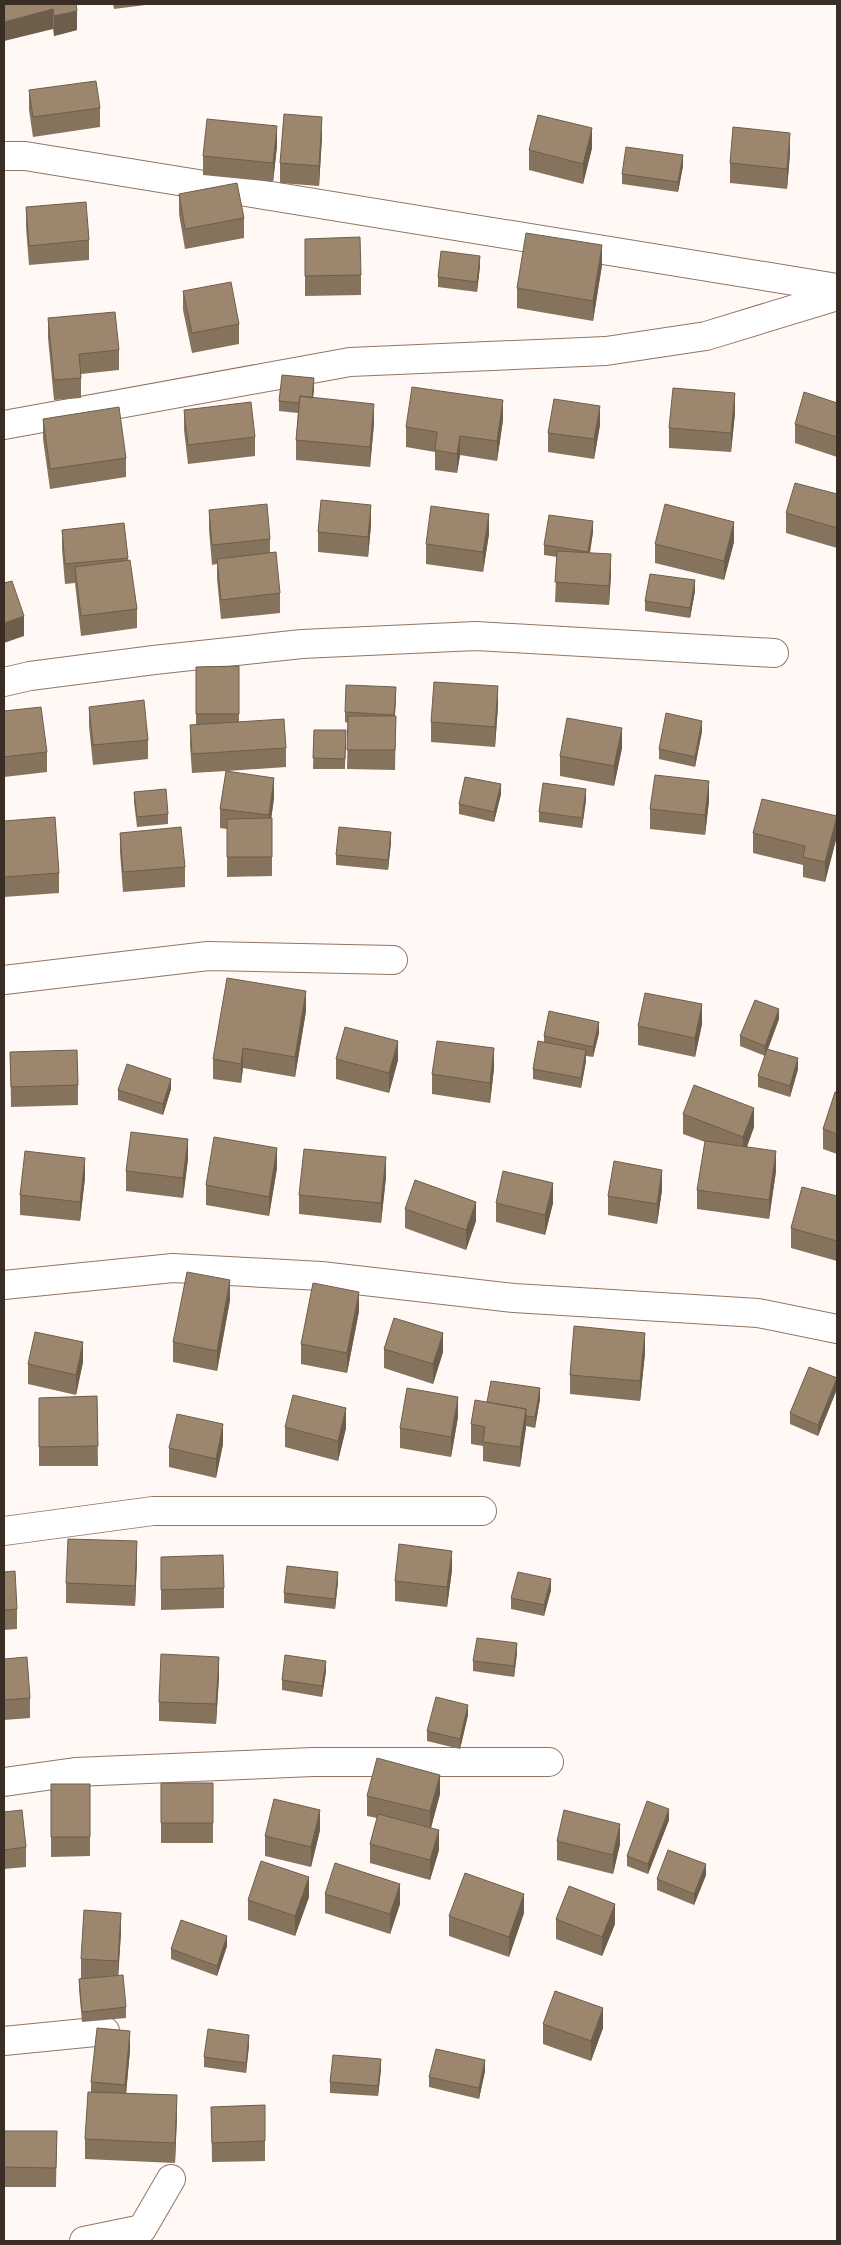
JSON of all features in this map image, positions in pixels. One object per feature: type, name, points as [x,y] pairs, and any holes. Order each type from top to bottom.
[{"type":"street","points":[[4,156],[25,156],[837,288]]},
{"type":"street","points":[[4,425],[350,362],[606,351],[706,336],[837,296]]},
{"type":"street","points":[[4,682],[30,676],[154,660],[302,644],[476,636],[774,653]]},
{"type":"street","points":[[4,980],[208,956],[393,960]]},
{"type":"street","points":[[4,1285],[173,1268],[321,1276],[514,1298],[758,1313],[837,1329]]},
{"type":"street","points":[[4,1532],[153,1511],[482,1511]]},
{"type":"street","points":[[4,1782],[75,1772],[313,1762],[549,1762]]},
{"type":"street","points":[[4,2041],[105,2031]]},
{"type":"street","points":[[84,2241],[142,2230],[171,2179]]},
{"type":"building","points":[[4,4],[76,4],[77,11],[54,16],[53,9],[4,22]]},
{"type":"building","points":[[96,81],[100,108],[33,117],[29,90]]},
{"type":"building","points":[[284,114],[322,117],[319,166],[280,163]]},
{"type":"building","points":[[538,115],[592,128],[583,164],[529,150]]},
{"type":"building","points":[[207,119],[277,126],[273,163],[203,156]]},
{"type":"building","points":[[733,127],[790,133],[787,169],[730,163]]},
{"type":"building","points":[[626,147],[683,155],[678,182],[622,174]]},
{"type":"building","points":[[237,183],[244,218],[185,229],[179,194]]},
{"type":"building","points":[[86,202],[89,240],[29,246],[26,207]]},
{"type":"building","points":[[526,233],[602,245],[593,301],[517,288]]},
{"type":"building","points":[[360,237],[361,275],[305,276],[305,239]]},
{"type":"building","points":[[441,251],[480,256],[477,282],[438,277]]},
{"type":"building","points":[[231,282],[239,324],[192,333],[183,291]]},
{"type":"building","points":[[115,312],[119,350],[79,354],[81,378],[54,380],[48,318]]},
{"type":"building","points":[[282,375],[314,378],[312,398],[300,396],[299,403],[279,401]]},
{"type":"building","points":[[412,387],[503,400],[497,441],[460,436],[457,454],[435,450],[437,432],[406,427]]},
{"type":"building","points":[[673,388],[735,393],[731,433],[669,428]]},
{"type":"building","points":[[804,392],[837,403],[837,437],[795,424]]},
{"type":"building","points":[[300,396],[374,404],[370,447],[296,440]]},
{"type":"building","points":[[554,399],[600,406],[594,439],[548,433]]},
{"type":"building","points":[[251,402],[255,437],[188,445],[184,410]]},
{"type":"building","points":[[119,407],[126,458],[50,469],[43,419]]},
{"type":"building","points":[[795,483],[837,494],[837,528],[786,513]]},
{"type":"building","points":[[321,500],[371,505],[368,537],[318,532]]},
{"type":"building","points":[[267,504],[270,539],[212,545],[209,510]]},
{"type":"building","points":[[665,504],[734,522],[724,561],[655,544]]},
{"type":"building","points":[[431,506],[489,514],[483,552],[426,544]]},
{"type":"building","points":[[549,515],[593,521],[588,552],[544,545]]},
{"type":"building","points":[[124,523],[128,558],[65,564],[62,530]]},
{"type":"building","points":[[557,551],[611,554],[609,586],[555,582]]},
{"type":"building","points":[[276,552],[280,593],[221,600],[217,559]]},
{"type":"building","points":[[130,560],[137,609],[81,616],[75,567]]},
{"type":"building","points":[[650,574],[695,580],[690,608],[645,601]]},
{"type":"building","points":[[12,581],[24,616],[4,623],[4,583]]},
{"type":"building","points":[[239,666],[239,714],[196,714],[196,667]]},
{"type":"building","points":[[434,682],[498,686],[495,727],[431,722]]},
{"type":"building","points":[[346,685],[396,687],[394,715],[345,712]]},
{"type":"building","points":[[144,700],[148,740],[93,745],[89,707]]},
{"type":"building","points":[[41,707],[47,752],[4,757],[4,711]]},
{"type":"building","points":[[666,713],[702,721],[695,757],[659,749]]},
{"type":"building","points":[[348,716],[396,716],[395,750],[347,750]]},
{"type":"building","points":[[567,718],[622,728],[614,766],[560,756]]},
{"type":"building","points":[[284,719],[286,748],[192,754],[190,725]]},
{"type":"building","points":[[314,730],[346,730],[345,759],[313,758]]},
{"type":"building","points":[[226,771],[274,778],[269,815],[220,809]]},
{"type":"building","points":[[655,775],[709,781],[705,815],[650,809]]},
{"type":"building","points":[[465,777],[501,784],[494,812],[459,804]]},
{"type":"building","points":[[543,783],[586,789],[582,818],[539,812]]},
{"type":"building","points":[[166,789],[168,814],[137,817],[134,792]]},
{"type":"building","points":[[762,799],[837,816],[825,862],[803,857],[805,846],[753,833]]},
{"type":"building","points":[[55,817],[59,873],[4,877],[4,821]]},
{"type":"building","points":[[272,818],[272,857],[227,857],[227,819]]},
{"type":"building","points":[[181,827],[185,867],[123,872],[120,833]]},
{"type":"building","points":[[339,827],[391,832],[388,860],[336,855]]},
{"type":"building","points":[[227,978],[306,991],[295,1057],[243,1048],[241,1064],[213,1059]]},
{"type":"building","points":[[645,993],[702,1004],[695,1038],[638,1026]]},
{"type":"building","points":[[755,1000],[779,1009],[765,1046],[740,1036]]},
{"type":"building","points":[[549,1011],[599,1022],[593,1047],[544,1036]]},
{"type":"building","points":[[345,1027],[398,1041],[389,1073],[336,1059]]},
{"type":"building","points":[[437,1041],[494,1048],[490,1083],[432,1074]]},
{"type":"building","points":[[538,1041],[586,1050],[581,1078],[533,1069]]},
{"type":"building","points":[[767,1049],[798,1058],[790,1086],[758,1076]]},
{"type":"building","points":[[77,1050],[78,1085],[11,1087],[10,1052]]},
{"type":"building","points":[[127,1064],[171,1079],[163,1104],[118,1090]]},
{"type":"building","points":[[694,1085],[754,1108],[743,1137],[683,1114]]},
{"type":"building","points":[[835,1092],[837,1092],[837,1134],[823,1129]]},
{"type":"building","points":[[131,1132],[188,1139],[183,1178],[126,1171]]},
{"type":"building","points":[[214,1137],[277,1148],[269,1197],[206,1185]]},
{"type":"building","points":[[705,1141],[776,1151],[769,1200],[697,1190]]},
{"type":"building","points":[[304,1149],[386,1157],[381,1203],[299,1195]]},
{"type":"building","points":[[25,1151],[85,1158],[80,1202],[20,1195]]},
{"type":"building","points":[[614,1161],[662,1170],[657,1204],[608,1196]]},
{"type":"building","points":[[503,1171],[553,1183],[545,1215],[496,1203]]},
{"type":"building","points":[[415,1180],[476,1202],[466,1230],[405,1209]]},
{"type":"building","points":[[802,1187],[837,1196],[837,1241],[791,1228]]},
{"type":"building","points":[[187,1272],[230,1280],[217,1351],[173,1342]]},
{"type":"building","points":[[313,1283],[359,1292],[347,1353],[301,1344]]},
{"type":"building","points":[[394,1318],[443,1333],[433,1364],[384,1349]]},
{"type":"building","points":[[574,1326],[645,1333],[640,1381],[570,1375]]},
{"type":"building","points":[[35,1332],[83,1342],[76,1375],[28,1364]]},
{"type":"building","points":[[809,1367],[837,1378],[818,1425],[790,1413]]},
{"type":"building","points":[[491,1381],[540,1388],[535,1417],[526,1416],[526,1409],[487,1402]]},
{"type":"building","points":[[407,1388],[458,1397],[451,1437],[400,1428]]},
{"type":"building","points":[[293,1395],[346,1408],[338,1441],[285,1427]]},
{"type":"building","points":[[97,1396],[98,1446],[39,1447],[39,1398]]},
{"type":"building","points":[[475,1400],[526,1409],[520,1447],[483,1442],[485,1427],[471,1424]]},
{"type":"building","points":[[177,1414],[223,1424],[216,1459],[169,1448]]},
{"type":"building","points":[[68,1539],[137,1541],[135,1586],[66,1583]]},
{"type":"building","points":[[399,1544],[452,1551],[447,1587],[395,1581]]},
{"type":"building","points":[[223,1555],[224,1588],[161,1590],[161,1557]]},
{"type":"building","points":[[287,1566],[338,1572],[335,1599],[284,1593]]},
{"type":"building","points":[[15,1571],[17,1609],[4,1610],[4,1572]]},
{"type":"building","points":[[518,1572],[551,1579],[544,1605],[511,1598]]},
{"type":"building","points":[[477,1638],[517,1643],[514,1666],[473,1661]]},
{"type":"building","points":[[161,1654],[219,1657],[216,1704],[159,1702]]},
{"type":"building","points":[[285,1655],[326,1661],[322,1686],[282,1680]]},
{"type":"building","points":[[27,1657],[30,1698],[4,1700],[4,1659]]},
{"type":"building","points":[[436,1697],[468,1705],[460,1739],[427,1731]]},
{"type":"building","points":[[377,1758],[440,1775],[430,1811],[367,1796]]},
{"type":"building","points":[[161,1783],[213,1783],[213,1823],[161,1823]]},
{"type":"building","points":[[51,1784],[90,1784],[90,1837],[51,1837]]},
{"type":"building","points":[[274,1799],[320,1810],[311,1847],[265,1836]]},
{"type":"building","points":[[647,1801],[669,1809],[648,1864],[627,1856]]},
{"type":"building","points":[[22,1810],[26,1847],[4,1850],[4,1812]]},
{"type":"building","points":[[564,1810],[620,1824],[613,1855],[557,1841]]},
{"type":"building","points":[[378,1814],[439,1830],[430,1860],[370,1844]]},
{"type":"building","points":[[668,1850],[706,1864],[694,1894],[657,1879]]},
{"type":"building","points":[[261,1861],[309,1877],[295,1916],[248,1900]]},
{"type":"building","points":[[335,1863],[400,1884],[390,1914],[325,1894]]},
{"type":"building","points":[[465,1873],[524,1894],[509,1937],[449,1916]]},
{"type":"building","points":[[569,1886],[615,1904],[602,1937],[556,1919]]},
{"type":"building","points":[[84,1910],[121,1913],[118,1961],[81,1959]]},
{"type":"building","points":[[181,1920],[227,1936],[217,1966],[171,1949]]},
{"type":"building","points":[[123,1975],[126,2007],[82,2012],[79,1979]]},
{"type":"building","points":[[555,1991],[603,2008],[591,2041],[543,2024]]},
{"type":"building","points":[[97,2028],[130,2031],[125,2085],[91,2082]]},
{"type":"building","points":[[208,2029],[249,2035],[246,2063],[204,2057]]},
{"type":"building","points":[[436,2049],[485,2060],[479,2088],[429,2077]]},
{"type":"building","points":[[333,2055],[381,2059],[378,2086],[330,2082]]},
{"type":"building","points":[[88,2092],[177,2095],[175,2143],[85,2139]]},
{"type":"building","points":[[265,2105],[265,2141],[212,2143],[211,2107]]},
{"type":"building","points":[[4,2131],[57,2131],[56,2168],[4,2167]]}]
